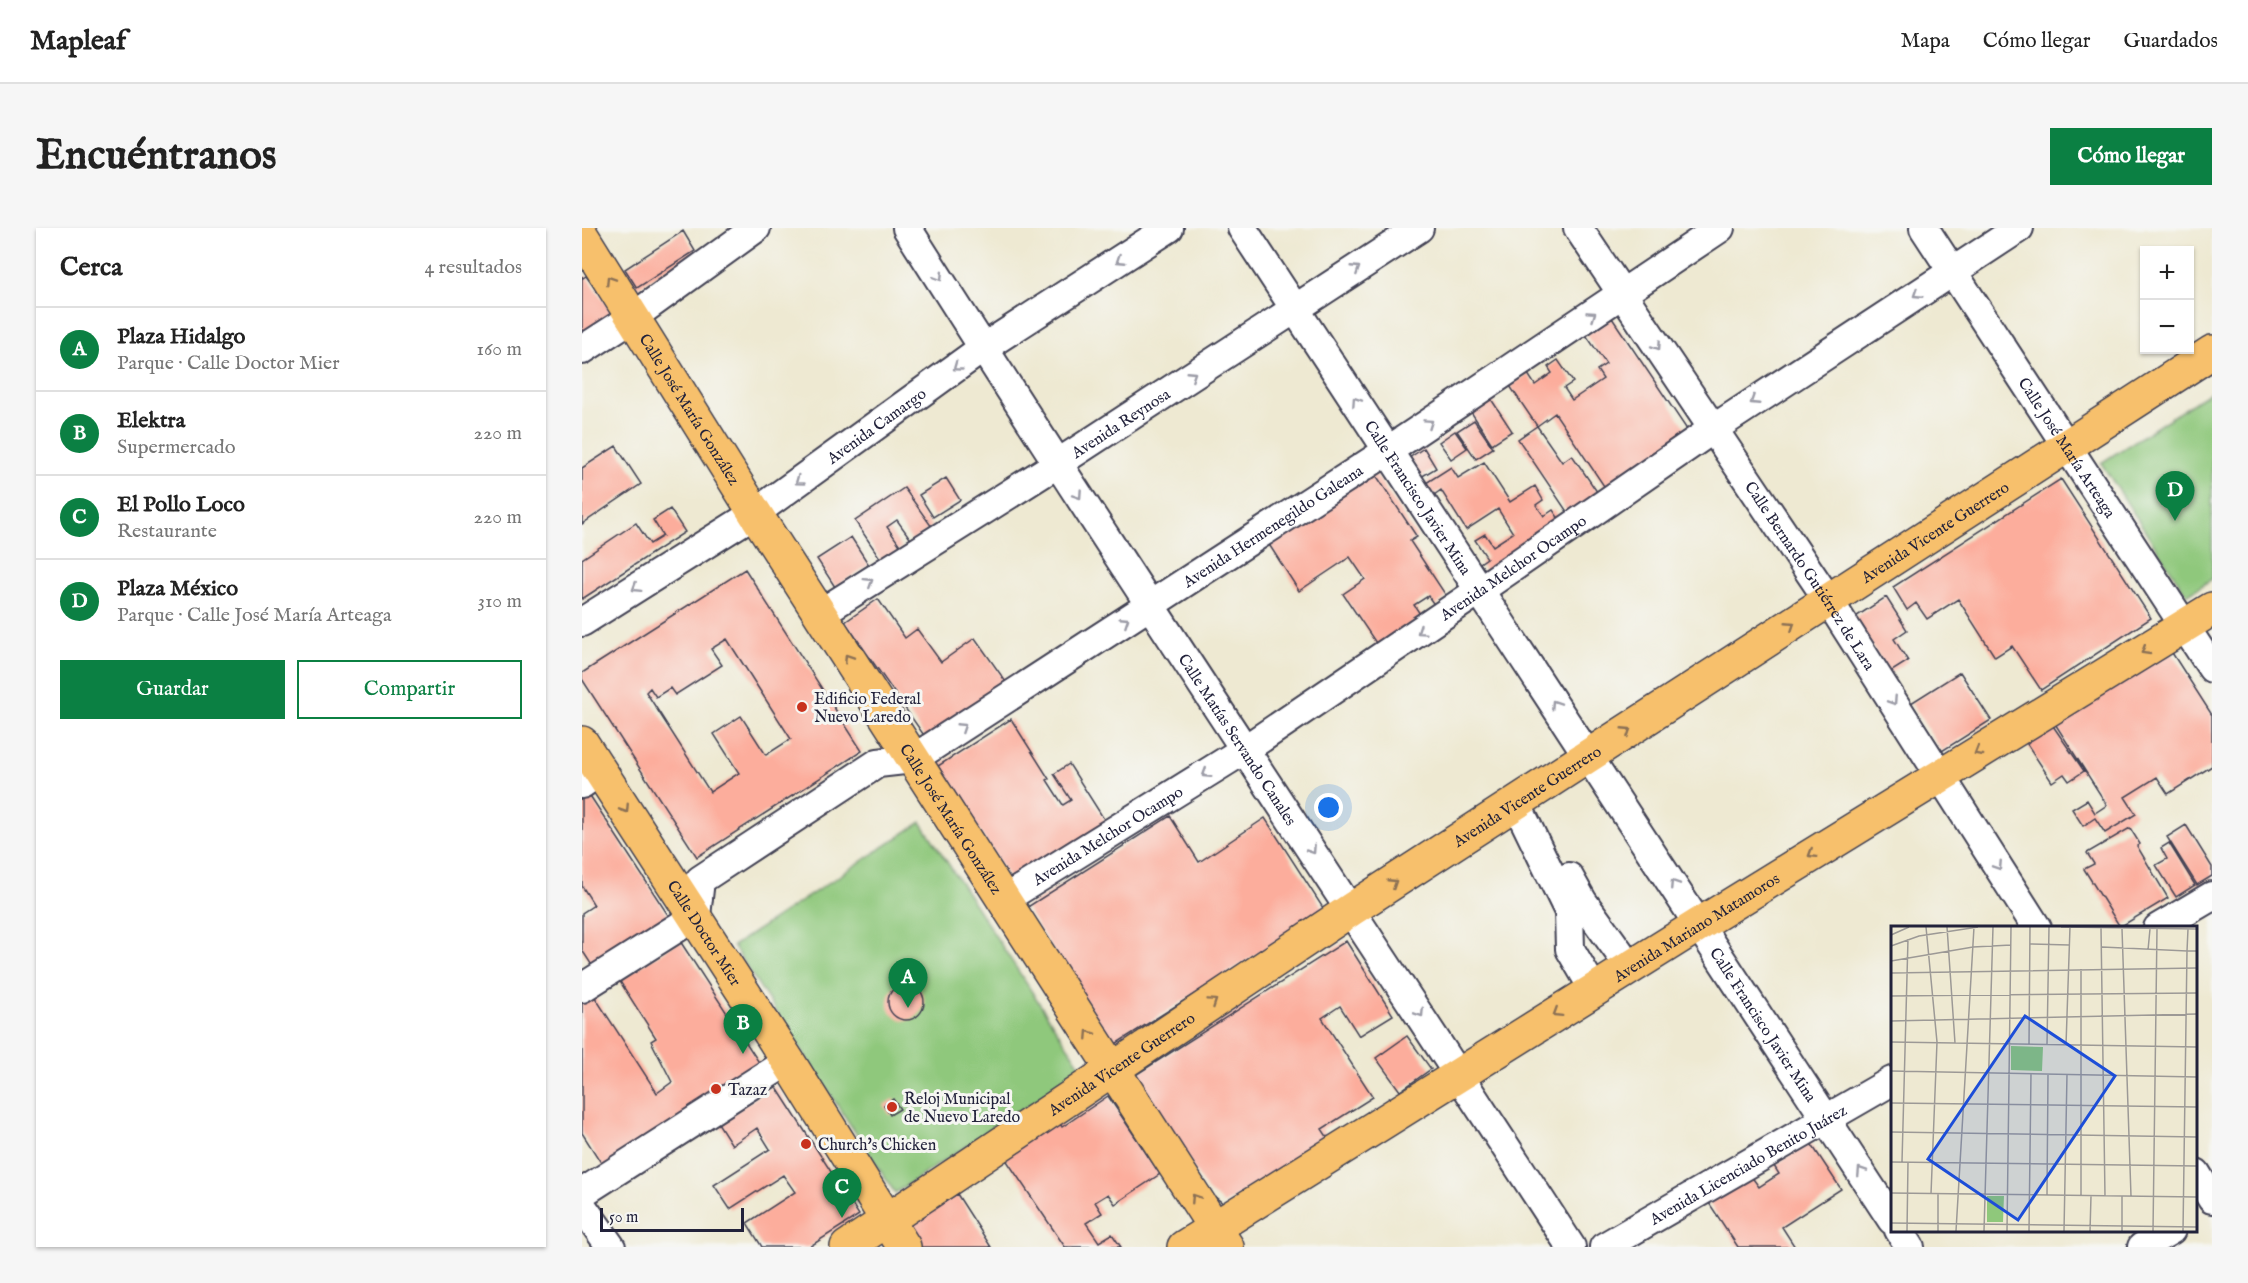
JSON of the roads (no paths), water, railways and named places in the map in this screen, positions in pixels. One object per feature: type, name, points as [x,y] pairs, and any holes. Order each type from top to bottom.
[{"type":"main road","name":"Calle José María González","points":[[582,236],[819,614],[1221,1237]]},
{"type":"main road","name":"Avenida Vicente Guerrero","points":[[847,1247],[896,1234],[1112,1070],[1352,909],[2212,352]]},
{"type":"main road","name":"Avenida Mariano Matamoros","points":[[1184,1247],[1221,1237],[1460,1075],[1594,990],[2212,609]]},
{"type":"main road","name":"Calle Doctor Mier","points":[[582,743],[591,777],[696,916],[896,1234]]},
{"type":"street","points":[[582,350],[633,317],[756,228]]},
{"type":"street","name":"Calle Matías Servando Canales","points":[[908,228],[1057,464],[1244,750],[1352,909],[1571,1247]]},
{"type":"street","name":"Avenida Camargo","points":[[582,622],[755,513],[983,348],[1169,228]]},
{"type":"street","name":"Calle Francisco Javier Mina","points":[[1242,228],[1891,1217]]},
{"type":"street","name":"Avenida Reynosa","points":[[819,614],[1057,464],[1419,228]]},
{"type":"street","name":"Calle Bernardo Gutiérrez de Lara","points":[[1578,228],[1828,601],[2036,926]]},
{"type":"street","name":"Avenida Hermenegildo Galeana","points":[[913,759],[1389,450],[1720,228]]},
{"type":"street","name":"Calle José María Arteaga","points":[[1924,228],[2212,668]]},
{"type":"street","name":"Avenida Melchor Ocampo","points":[[1003,900],[1244,750],[1713,429],[2019,228]]},
{"type":"street","points":[[582,988],[696,916],[700,880],[878,763],[913,759]]},
{"type":"street","points":[[1522,799],[1572,883],[1630,968]]},
{"type":"street","points":[[1522,799],[1569,912],[1570,949],[1594,990]]},
{"type":"street","points":[[2160,926],[2212,896]]},
{"type":"street","points":[[582,1193],[788,1061]]},
{"type":"street","name":"Avenida Licenciado Benito Juárez","points":[[1604,1247],[1891,1083]]},
{"type":"street","points":[[2197,1175],[2212,1199]]},
{"type":"street","points":[[582,1206],[611,1247]]},
{"type":"street","points":[[2197,1215],[2212,1207]]},
{"type":"street","points":[[1900,1232],[1910,1247]]},
{"type":"street","points":[[2142,1247],[2168,1232]]},
{"type":"place","name":"Plaza México","points":[[2175,521]]},
{"type":"place","name":"Edificio Federal Nuevo Laredo","points":[[802,707]]},
{"type":"place","name":"Plaza Hidalgo","points":[[908,1008]]},
{"type":"place","name":"Elektra","points":[[743,1054]]},
{"type":"place","name":"Tazaz","points":[[716,1089]]},
{"type":"place","name":"Reloj Municipal de Nuevo Laredo","points":[[892,1107]]},
{"type":"place","name":"Church's Chicken","points":[[806,1144]]},
{"type":"place","name":"El Pollo Loco","points":[[842,1218]]}]
